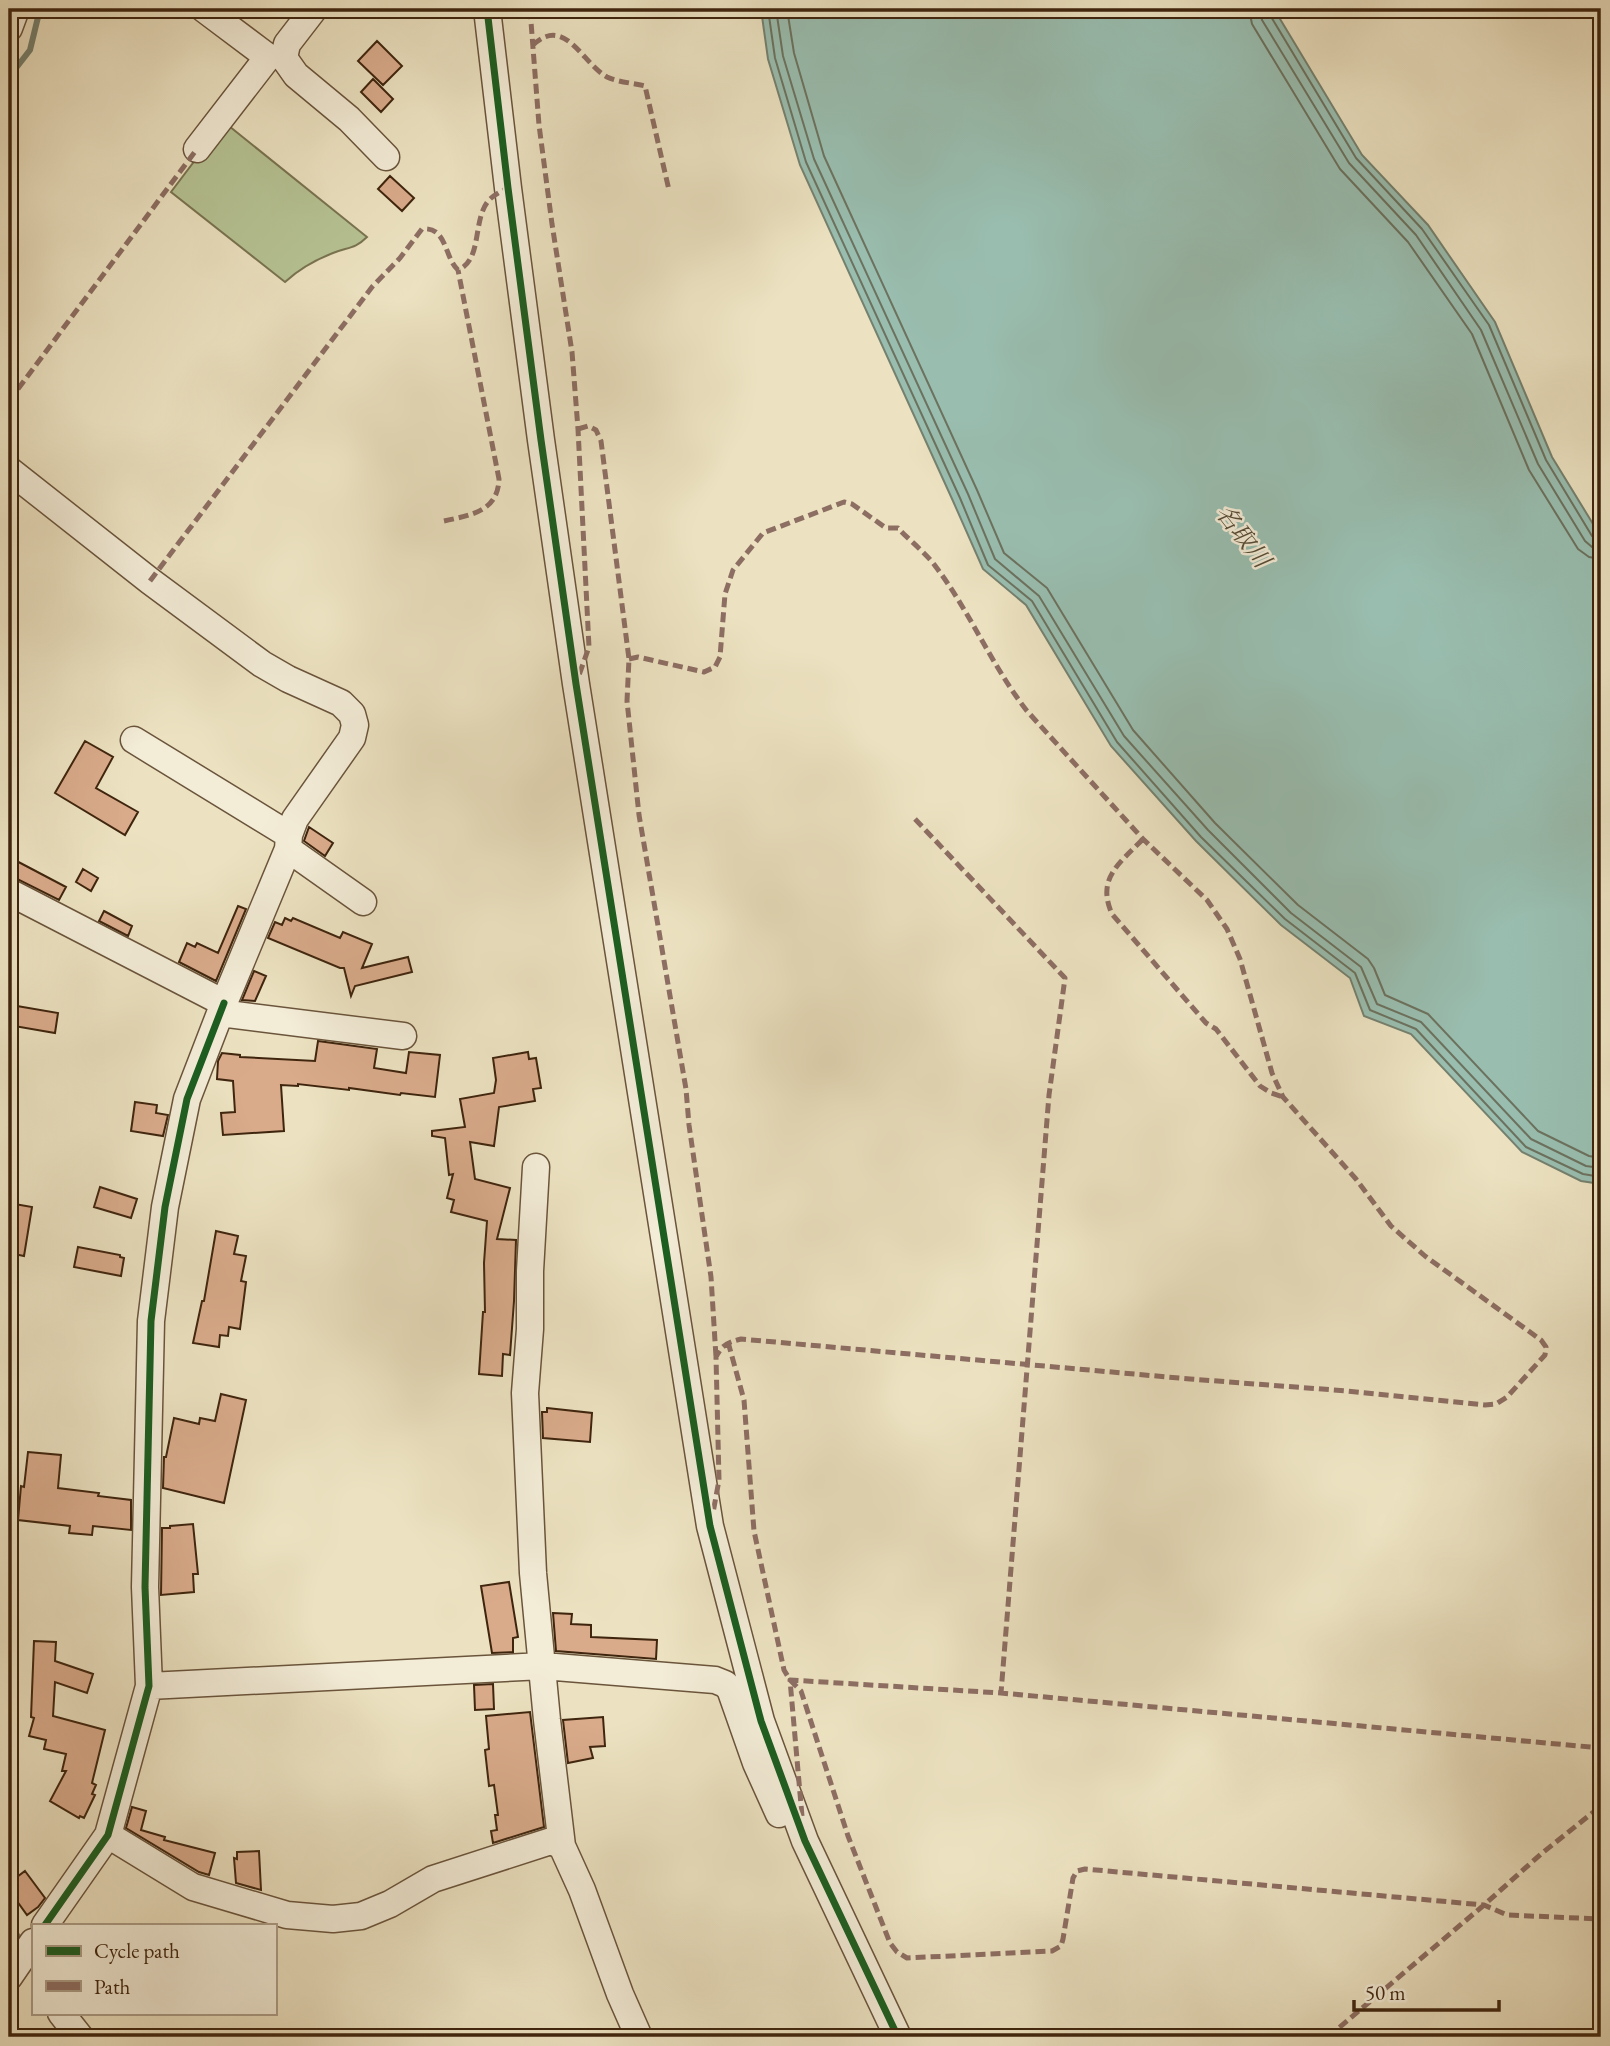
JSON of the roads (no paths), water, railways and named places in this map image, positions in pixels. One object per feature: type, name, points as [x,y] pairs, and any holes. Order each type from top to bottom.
[{"type":"street","points":[[9,28],[16,9]]},
{"type":"street","points":[[197,149],[268,57],[204,9]]},
{"type":"street","points":[[314,9],[287,44],[284,58],[296,75],[349,119],[386,157]]},
{"type":"street","points":[[487,9],[525,320],[572,657],[710,1527],[761,1721],[805,1841],[898,2037]]},
{"type":"street","points":[[9,470],[150,581],[262,664],[341,703],[352,714],[355,725],[352,738],[295,818],[288,842],[187,1098],[165,1207],[151,1321],[145,1587],[149,1686],[108,1835],[46,1924]]},
{"type":"street","points":[[134,740],[288,842],[363,902]]},
{"type":"street","points":[[9,892],[222,1008],[403,1036]]},
{"type":"street","points":[[537,1167],[525,1393],[533,1573],[547,1720],[562,1846],[639,2037]]},
{"type":"street","points":[[149,1686],[543,1666],[716,1680],[730,1689],[756,1763],[777,1812],[791,1831],[805,1841]]},
{"type":"street","points":[[108,1835],[192,1886],[287,1915],[332,1919],[361,1916],[390,1904],[433,1879],[551,1841],[562,1846]]},
{"type":"street","points":[[62,2014],[80,2037]]},
{"type":"water","name":"名取川","points":[[761,9],[1274,9],[1362,155],[1428,225],[1495,322],[1552,457],[1601,537],[1601,1184],[1581,1181],[1522,1152],[1411,1034],[1364,1016],[1350,978],[1281,925],[1196,841],[1111,746],[1026,605],[983,569],[800,165],[768,59]]},
{"type":"waterway","points":[[9,77],[30,50],[40,9]]},
{"type":"waterway","points":[[9,1925],[24,1944]]}]
